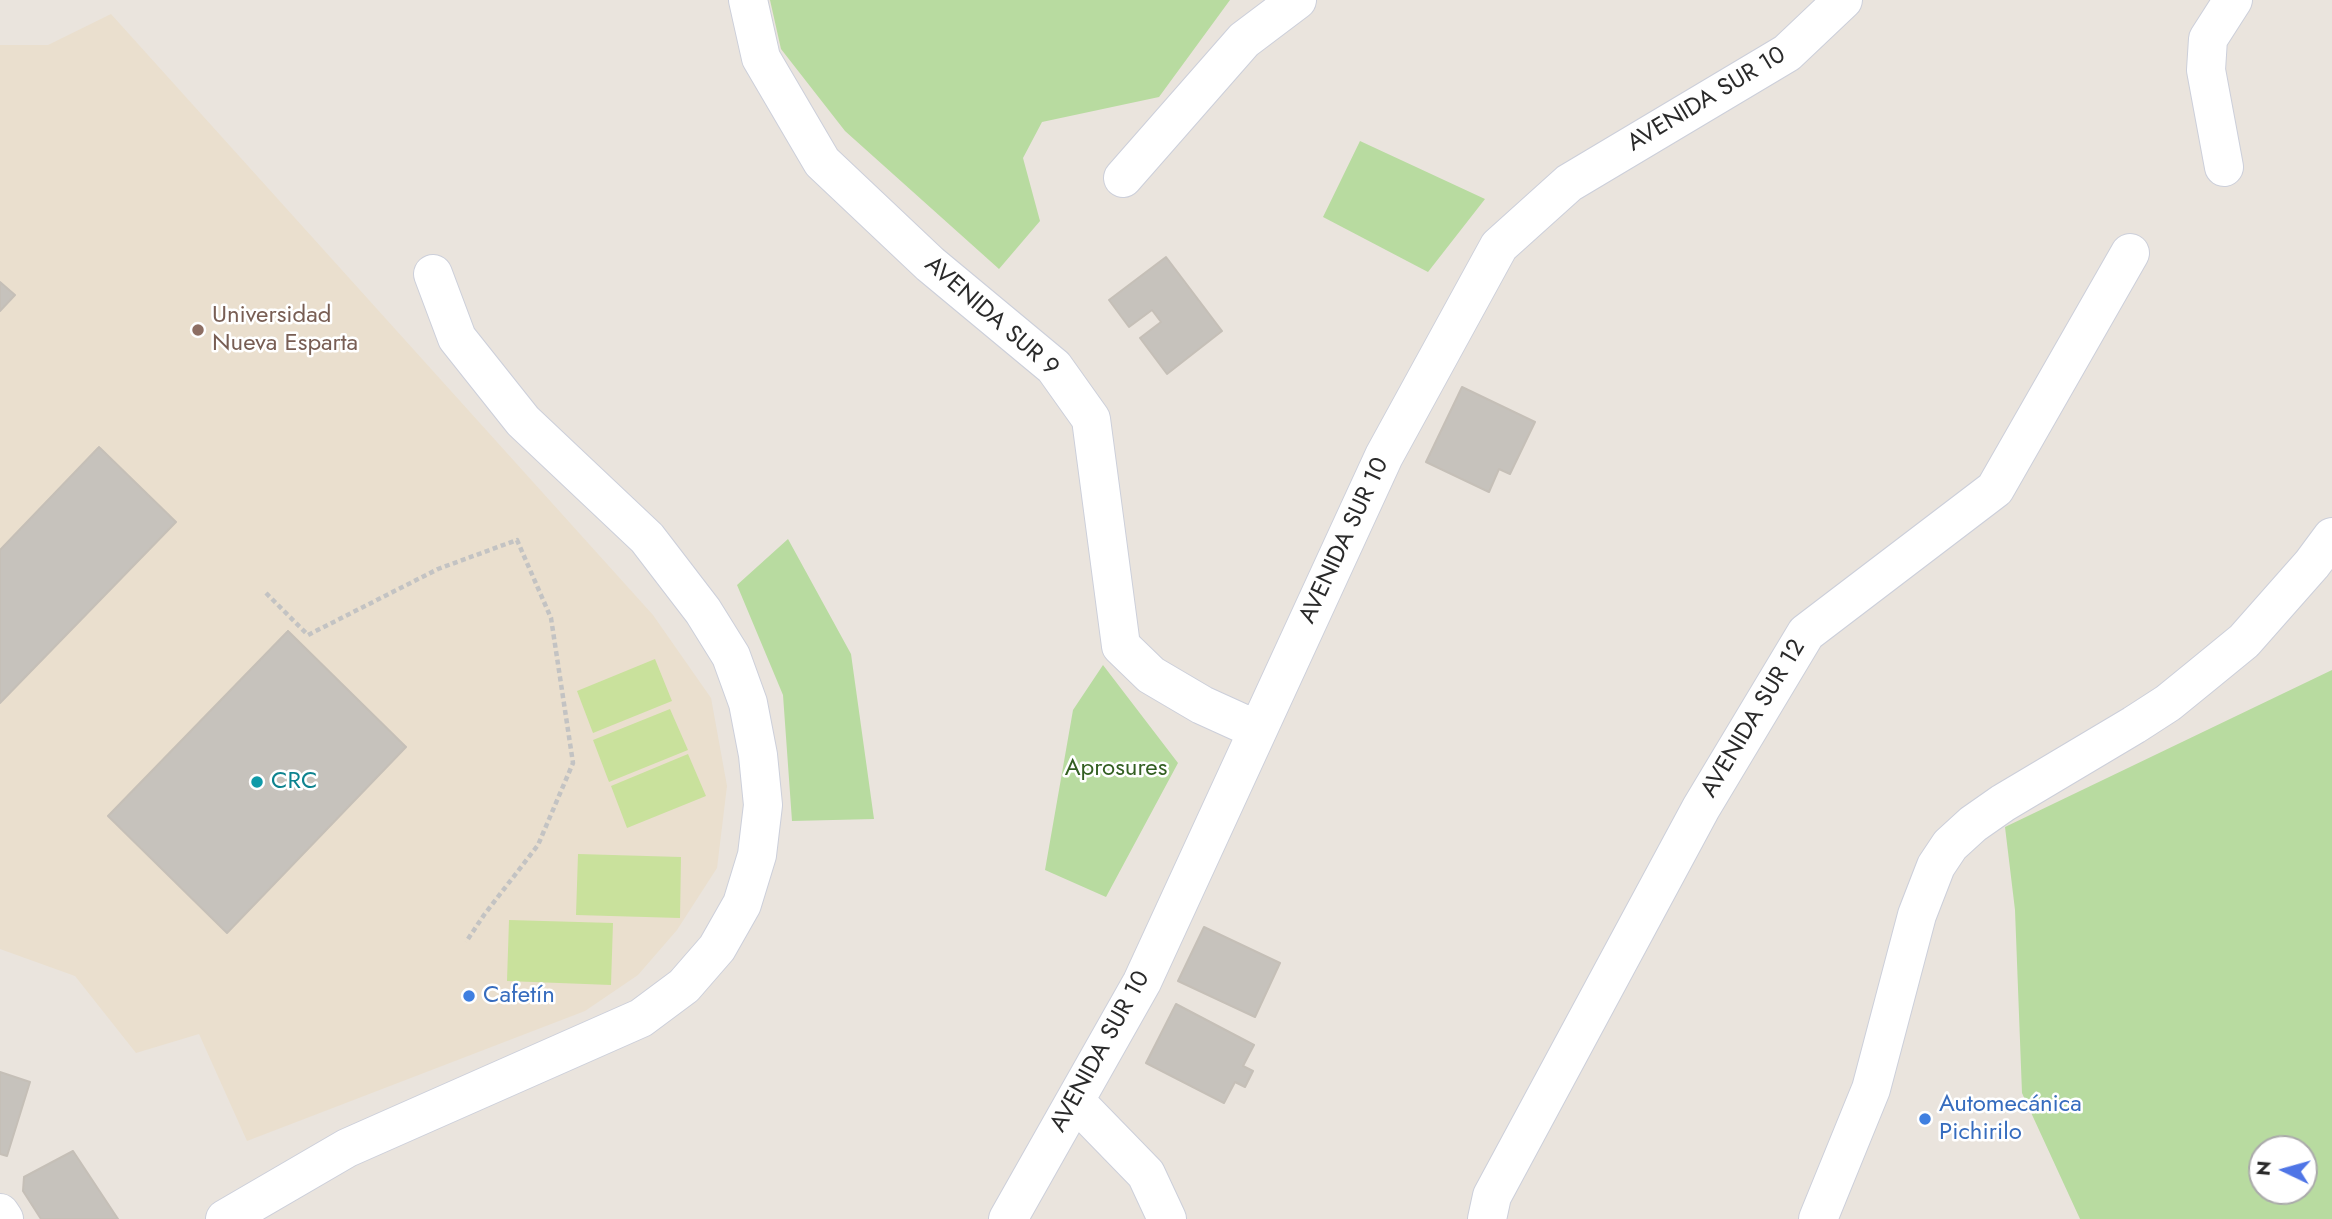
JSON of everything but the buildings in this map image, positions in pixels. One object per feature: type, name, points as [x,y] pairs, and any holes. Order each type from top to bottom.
[{"type":"street","name":"AVENIDA SUR 9","points":[[748,0],[761,58],[822,162],[930,264],[1054,367],[1091,419],[1121,646],[1151,675],[1202,705],[1257,730]]},
{"type":"street","points":[[1124,178],[1244,40],[1297,0]]},
{"type":"street","name":"AVENIDA SUR 10","points":[[1009,1219],[1142,982],[1384,456],[1499,246],[1569,183],[1787,53],[1843,0]]},
{"type":"street","points":[[2224,167],[2206,70],[2208,39],[2233,0]]},
{"type":"street","name":"AVENIDA SUR 12","points":[[1487,1219],[1492,1196],[1701,808],[1806,632],[1995,489],[2130,253]]},
{"type":"street","points":[[225,1219],[347,1148],[641,1018],[684,986],[718,948],[742,904],[757,855],[763,805],[758,755],[748,703],[731,656],[704,611],[647,538],[523,421],[457,338],[433,274]]},
{"type":"street","points":[[1818,1219],[1871,1089],[1917,915],[1936,866],[1950,845],[1973,824],[2003,803],[2134,725],[2200,677],[2244,640],[2312,565],[2332,537]]},
{"type":"street","points":[[1075,1101],[1146,1174],[1167,1219]]},
{"type":"street","points":[[0,1213],[4,1219]]},
{"type":"path","points":[[266,593],[307,635],[438,569],[517,540],[551,618],[573,763],[538,845],[466,942]]},
{"type":"shaded area","name":"Universidad Nueva Esparta","points":[[111,14],[653,615],[711,698],[727,786],[717,868],[677,930],[638,975],[585,1011],[247,1141],[199,1034],[136,1053],[75,976],[0,949],[0,45],[48,45]]},
{"type":"green space","points":[[770,0],[1230,0],[1159,97],[1042,122],[1023,158],[1040,221],[999,269],[845,131],[781,49]]},
{"type":"green space","points":[[1360,141],[1485,199],[1428,272],[1323,217]]},
{"type":"green space","points":[[788,539],[851,654],[874,819],[792,821],[783,695],[737,585]]},
{"type":"green space","points":[[655,659],[672,701],[593,733],[577,691]]},
{"type":"green space","name":"Aprosures","points":[[1103,665],[1178,763],[1106,897],[1045,870],[1073,710]]},
{"type":"green space","points":[[2332,670],[2332,1219],[2080,1219],[2022,1093],[2015,910],[2005,827]]},
{"type":"green space","points":[[670,709],[688,750],[609,782],[593,740]]},
{"type":"green space","points":[[688,754],[706,796],[627,828],[611,786]]},
{"type":"green space","points":[[578,854],[681,857],[680,918],[576,915]]},
{"type":"green space","points":[[509,920],[613,923],[611,985],[507,981]]},
{"type":"place","name":"Universidad Nueva Esparta","points":[[198,330]]},
{"type":"place","name":"CRC","points":[[257,782]]},
{"type":"place","name":"Cafetín","points":[[469,996]]},
{"type":"place","name":"Automecánica Pichirilo","points":[[1925,1119]]}]
